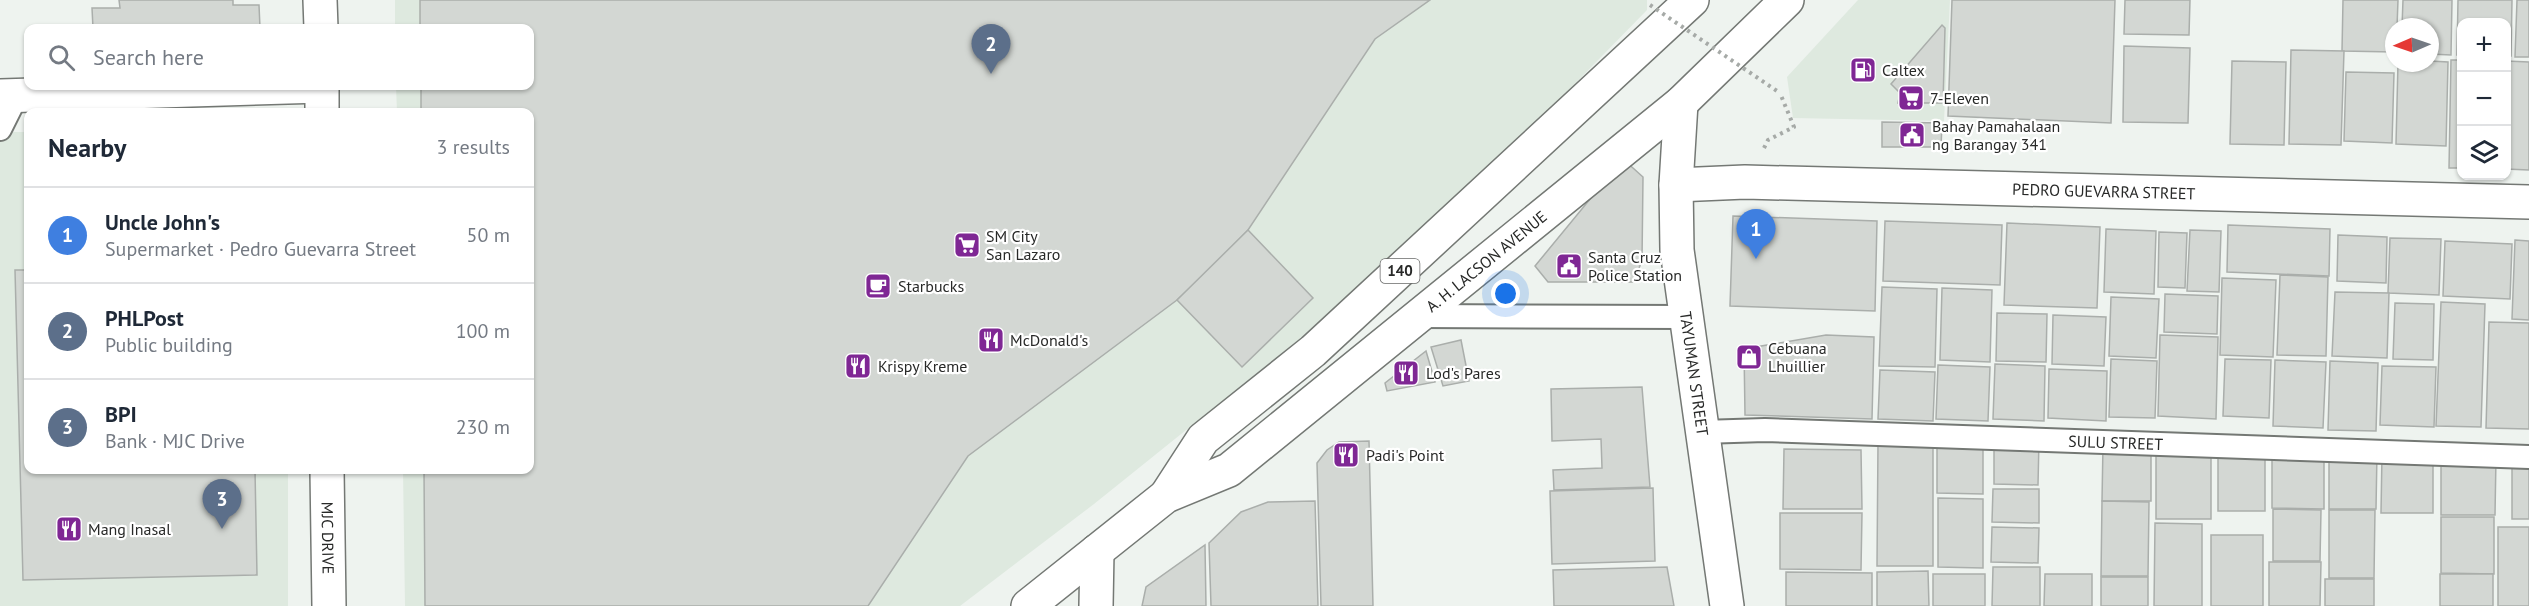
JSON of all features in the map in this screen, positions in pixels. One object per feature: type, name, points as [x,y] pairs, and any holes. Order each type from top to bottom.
[{"type":"main road","points":[[320,0],[321,24]]},
{"type":"main road","name":"A. H. LACSON AVENUE","points":[[1028,606],[1166,496],[1229,470],[1681,103],[1787,0]]},
{"type":"main road","name":"A. H. LACSON AVENUE","points":[[1166,496],[1203,439],[1313,351],[1675,5]]},
{"type":"main road","points":[[9,95],[183,90]]},
{"type":"main road","points":[[322,90],[322,108]]},
{"type":"main road","name":"TAYUMAN STREET","points":[[1681,103],[1676,185],[1677,250],[1727,606]]},
{"type":"main road","name":"PEDRO GUEVARRA STREET","points":[[1676,185],[1745,182],[2529,202]]},
{"type":"main road","name":"MJC DRIVE","points":[[327,474],[329,606]]},
{"type":"main road","points":[[1096,606],[1097,551]]},
{"type":"lane","points":[[0,129],[9,95]]},
{"type":"lane","points":[[1419,316],[1686,317]]},
{"type":"lane","name":"SULU STREET","points":[[1702,432],[1765,430],[2529,457]]},
{"type":"path","points":[[1675,5],[1780,93],[1794,127],[1768,140]]},
{"type":"shaded area","name":"SM City San Lazaro","points":[[395,0],[1647,0],[1647,10],[1511,149],[1297,341],[1094,504],[960,606],[405,606],[403,474],[534,474],[534,108],[397,108],[396,90],[534,90],[534,24],[395,24]]},
{"type":"shaded area","points":[[1858,0],[1950,0],[1944,121],[1793,118],[1787,77]]},
{"type":"shaded area","points":[[0,132],[24,132],[24,474],[288,474],[288,606],[0,606]]},
{"type":"building","points":[[119,0],[233,0],[233,5],[259,5],[260,24],[93,24],[92,8],[120,8]]},
{"type":"building","name":"SM City San Lazaro","points":[[420,0],[1430,0],[1375,39],[1248,230],[1216,263],[1177,300],[968,456],[868,606],[425,606],[424,474],[534,474],[534,108],[421,108],[421,90],[534,90],[534,24],[420,24]]},
{"type":"building","points":[[1952,0],[2115,0],[2111,123],[1948,116]]},
{"type":"building","points":[[2125,0],[2190,0],[2189,35],[2124,34]]},
{"type":"building","points":[[2343,0],[2398,0],[2397,18],[2385,18],[2385,52],[2342,51]]},
{"type":"building","points":[[2403,0],[2452,0],[2451,55],[2439,54],[2439,18],[2402,18]]},
{"type":"building","points":[[2458,0],[2512,0],[2511,56],[2511,18],[2458,18]]},
{"type":"building","points":[[2517,0],[2529,0],[2529,57],[2515,57]]},
{"type":"building","points":[[1942,25],[1945,28],[1943,103],[1898,103],[1900,93],[1891,84]]},
{"type":"building","points":[[2124,46],[2190,48],[2188,123],[2123,122]]},
{"type":"building","points":[[2291,50],[2344,51],[2341,145],[2289,144]]},
{"type":"building","points":[[2451,60],[2457,60],[2457,168],[2449,168]]},
{"type":"building","points":[[2232,61],[2286,62],[2284,145],[2230,144]]},
{"type":"building","points":[[2511,61],[2529,62],[2529,170],[2511,169]]},
{"type":"building","points":[[2439,62],[2448,62],[2446,146],[2396,144],[2398,72],[2439,72]]},
{"type":"building","points":[[2346,72],[2394,73],[2392,143],[2344,141]]},
{"type":"building","name":"Bahay Pamahalaan ng Barangay 341","points":[[1882,122],[1942,123],[1941,147],[1882,147]]},
{"type":"building","points":[[1623,159],[1643,177],[1642,261],[1633,282],[1548,282],[1535,266]]},
{"type":"building","points":[[1733,216],[1877,221],[1875,311],[1730,306]]},
{"type":"building","points":[[1885,221],[2002,225],[2000,285],[1883,281]]},
{"type":"building","points":[[2007,223],[2100,227],[2097,308],[2004,305]]},
{"type":"building","points":[[2228,225],[2330,229],[2329,276],[2227,272]]},
{"type":"building","points":[[2106,229],[2156,231],[2154,294],[2104,292]]},
{"type":"building","points":[[1248,230],[1313,298],[1242,367],[1177,300]]},
{"type":"building","points":[[2190,230],[2221,231],[2219,292],[2187,291]]},
{"type":"building","points":[[2159,232],[2187,233],[2185,288],[2158,287]]},
{"type":"building","points":[[2338,235],[2387,237],[2386,283],[2337,281]]},
{"type":"building","points":[[2390,238],[2441,239],[2439,295],[2388,293]]},
{"type":"building","points":[[2515,240],[2529,241],[2529,320],[2512,319]]},
{"type":"building","points":[[2445,241],[2512,244],[2510,299],[2443,296]]},
{"type":"building","points":[[15,270],[24,270],[24,474],[255,474],[257,575],[23,580]]},
{"type":"building","points":[[2280,275],[2328,277],[2326,356],[2277,355]]},
{"type":"building","points":[[2222,278],[2276,280],[2273,357],[2220,355]]},
{"type":"building","points":[[1882,287],[1937,289],[1935,367],[1879,366]]},
{"type":"building","points":[[1942,288],[1992,290],[1990,362],[1940,360]]},
{"type":"building","points":[[2335,292],[2389,293],[2387,358],[2332,356]]},
{"type":"building","points":[[2165,294],[2218,296],[2217,334],[2164,332]]},
{"type":"building","points":[[2111,297],[2159,299],[2156,358],[2109,356]]},
{"type":"building","points":[[2441,302],[2485,304],[2481,427],[2436,426]]},
{"type":"building","points":[[2395,303],[2434,304],[2433,360],[2393,359]]},
{"type":"building","points":[[1997,313],[2047,314],[2046,362],[1996,361]]},
{"type":"building","points":[[2053,315],[2106,317],[2104,366],[2052,364]]},
{"type":"building","points":[[2489,322],[2529,323],[2529,429],[2486,428]]},
{"type":"building","points":[[1826,335],[1874,337],[1872,419],[1745,415],[1744,349]]},
{"type":"building","points":[[2160,335],[2218,337],[2216,419],[2158,416]]},
{"type":"building","points":[[1461,340],[1469,381],[1443,386],[1431,347]]},
{"type":"building","points":[[1426,351],[1435,382],[1387,391],[1385,383]]},
{"type":"building","points":[[2111,359],[2157,361],[2155,418],[2109,417]]},
{"type":"building","points":[[2225,359],[2271,360],[2269,418],[2223,416]]},
{"type":"building","points":[[2275,360],[2326,362],[2323,428],[2273,426]]},
{"type":"building","points":[[2330,361],[2378,363],[2376,431],[2328,430]]},
{"type":"building","points":[[1995,364],[2045,366],[2044,421],[1993,419]]},
{"type":"building","points":[[1938,365],[1990,367],[1988,421],[1936,419]]},
{"type":"building","points":[[2382,366],[2436,367],[2434,427],[2380,425]]},
{"type":"building","points":[[2049,369],[2107,371],[2106,421],[2048,418]]},
{"type":"building","points":[[1880,370],[1935,372],[1933,421],[1878,419]]},
{"type":"building","points":[[1642,387],[1650,487],[1554,490],[1553,470],[1602,468],[1601,439],[1552,441],[1551,389]]},
{"type":"building","points":[[1994,440],[2039,440],[2038,485],[1994,484]]},
{"type":"building","points":[[1369,441],[1373,606],[1321,606],[1317,463],[1327,450],[1339,442]]},
{"type":"building","points":[[1937,441],[1983,442],[1983,494],[1937,493]]},
{"type":"building","points":[[1878,443],[1933,444],[1933,566],[1877,566]]},
{"type":"building","points":[[2103,445],[2151,446],[2151,501],[2102,501]]},
{"type":"building","points":[[2156,448],[2211,448],[2211,519],[2156,519]]},
{"type":"building","points":[[1784,449],[1861,450],[1862,509],[1783,509]]},
{"type":"building","points":[[2218,450],[2265,450],[2265,511],[2218,511]]},
{"type":"building","points":[[2272,450],[2324,450],[2324,509],[2272,508]]},
{"type":"building","points":[[2329,452],[2377,452],[2376,509],[2329,509]]},
{"type":"building","points":[[2382,454],[2433,454],[2433,513],[2381,513]]},
{"type":"building","points":[[2441,457],[2496,458],[2495,515],[2441,515]]},
{"type":"building","points":[[2512,461],[2529,461],[2529,519],[2512,519]]},
{"type":"building","points":[[1653,488],[1655,561],[1552,564],[1550,491]]},
{"type":"building","points":[[1993,489],[2039,489],[2039,523],[1992,522]]},
{"type":"building","points":[[1938,498],[1983,499],[1983,568],[1938,567]]},
{"type":"building","points":[[1315,501],[1318,606],[1211,606],[1209,543],[1241,512],[1268,502]]},
{"type":"building","points":[[2102,501],[2149,502],[2148,576],[2101,576]]},
{"type":"building","points":[[2273,509],[2321,510],[2320,561],[2273,561]]},
{"type":"building","points":[[2329,510],[2375,510],[2374,578],[2329,578]]},
{"type":"building","points":[[1780,513],[1862,513],[1861,570],[1780,569]]},
{"type":"building","points":[[2441,517],[2494,517],[2494,574],[2441,573]]},
{"type":"building","points":[[2155,523],[2202,524],[2202,606],[2154,606]]},
{"type":"building","points":[[1992,527],[2039,528],[2038,563],[1991,562]]},
{"type":"building","points":[[2498,527],[2529,527],[2529,606],[2498,606]]},
{"type":"building","points":[[2211,535],[2263,535],[2263,606],[2211,606]]},
{"type":"building","points":[[1205,545],[1206,606],[1142,606],[1146,587]]},
{"type":"building","points":[[2269,562],[2321,562],[2320,606],[2269,606]]},
{"type":"building","points":[[1667,567],[1674,606],[1554,606],[1553,570]]},
{"type":"building","points":[[1993,567],[2040,567],[2040,606],[1992,606]]},
{"type":"building","points":[[1928,571],[1929,606],[1877,606],[1877,572]]},
{"type":"building","points":[[1786,572],[1872,573],[1872,606],[1786,606]]},
{"type":"building","points":[[1933,574],[1985,574],[1985,606],[1933,606]]},
{"type":"building","points":[[2045,574],[2092,574],[2092,606],[2044,606]]},
{"type":"building","points":[[2440,574],[2493,574],[2493,606],[2440,606]]},
{"type":"building","points":[[2101,577],[2148,577],[2148,606],[2101,606]]},
{"type":"building","points":[[2325,579],[2374,579],[2374,606],[2325,606]]},
{"type":"place","name":"Caltex","points":[[1863,70]]},
{"type":"place","name":"PHLPost","points":[[991,74]]},
{"type":"place","name":"7-Eleven","points":[[1911,98]]},
{"type":"place","name":"Bahay Pamahalaan ng Barangay 341","points":[[1912,135]]},
{"type":"place","name":"SM City San Lazaro","points":[[967,245]]},
{"type":"place","name":"Uncle John's","points":[[1756,259]]},
{"type":"place","name":"Santa Cruz Police Station","points":[[1569,266]]},
{"type":"place","name":"Starbucks","points":[[878,286]]},
{"type":"place","name":"McDonald's","points":[[991,340]]},
{"type":"place","name":"Cebuana Lhuillier","points":[[1749,357]]},
{"type":"place","name":"Krispy Kreme","points":[[858,366]]},
{"type":"place","name":"Lod's Pares","points":[[1406,373]]},
{"type":"place","name":"Padi's Point","points":[[1346,455]]},
{"type":"place","name":"Mang Inasal","points":[[69,529]]},
{"type":"place","name":"BPI","points":[[222,529]]}]
